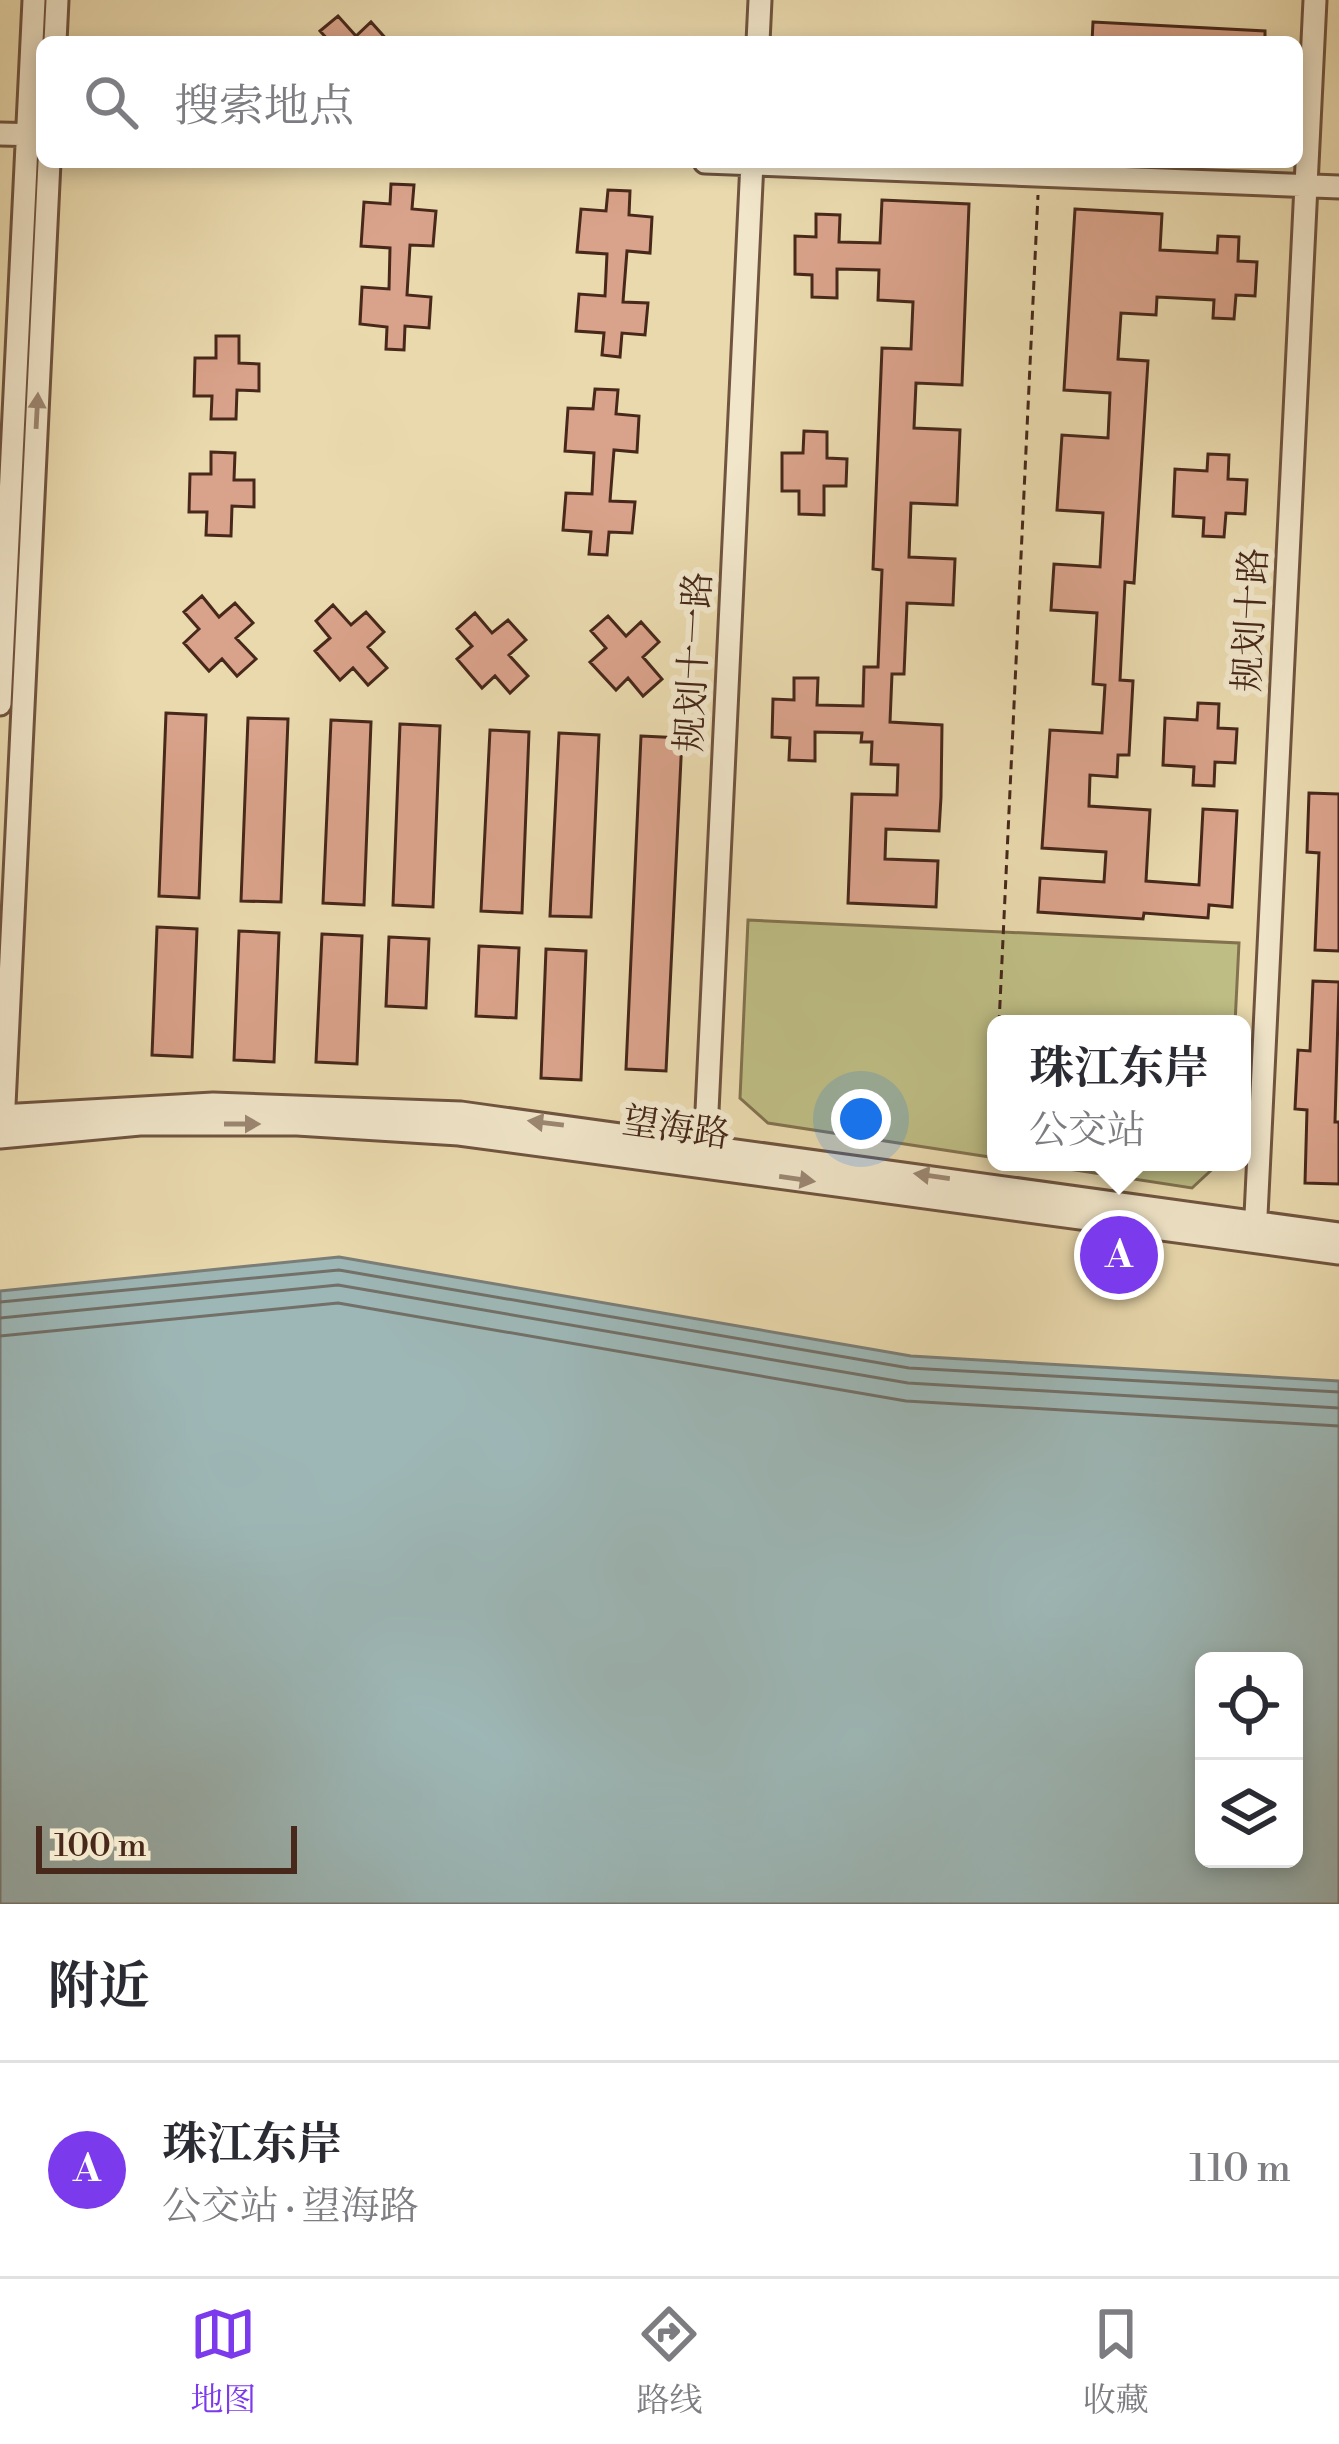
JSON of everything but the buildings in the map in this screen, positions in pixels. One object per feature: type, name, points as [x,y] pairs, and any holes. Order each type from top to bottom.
[{"type":"street","points":[[0,704],[34,135],[34,0]]},
{"type":"street","points":[[55,36],[57,0]]},
{"type":"street","points":[[758,36],[760,0]]},
{"type":"street","name":"规划十路","points":[[1256,1233],[1315,0]]},
{"type":"street","points":[[0,134],[34,135]]},
{"type":"street","points":[[1,1126],[50,168]]},
{"type":"street","name":"规划十一路","points":[[705,1155],[752,168]]},
{"type":"street","points":[[872,168],[1339,188]]},
{"type":"street","name":"望海路","points":[[1,1126],[135,1106],[297,1104],[461,1113],[705,1155],[1256,1233],[1339,1234]]},
{"type":"street","name":"望海路","points":[[705,1155],[992,1185],[1256,1233],[1339,1253]]},
{"type":"path","points":[[999,1015],[1039,175]]},
{"type":"path","points":[[992,1185],[993,1171]]},
{"type":"shaded area","points":[[748,920],[1239,943],[1235,1015],[987,1015],[987,1157],[768,1123],[740,1098]]},
{"type":"shaded area","points":[[1082,1171],[1210,1171],[1192,1188]]},
{"type":"water","points":[[339,1257],[911,1356],[1339,1381],[1339,1904],[0,1904],[0,1291]]},
{"type":"place","name":"珠江东岸","points":[[1119,1255]]}]
